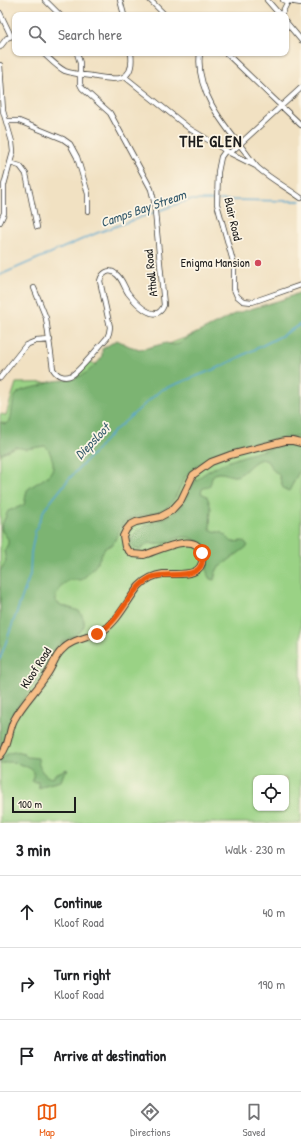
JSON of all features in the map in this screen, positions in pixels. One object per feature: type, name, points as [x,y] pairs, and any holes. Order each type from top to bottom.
[{"type":"main road","name":"Kloof Road","points":[[0,756],[7,745],[15,718],[46,676],[63,648],[69,644],[96,634],[106,628],[117,617],[139,586],[147,580],[161,574],[191,573],[200,565],[202,557],[201,551],[194,544],[188,542],[179,543],[144,555],[133,554],[127,549],[124,541],[124,532],[128,526],[133,523],[160,517],[171,511],[180,500],[193,475],[218,459],[285,441],[301,443]]},
{"type":"street","points":[[45,0],[57,12]]},
{"type":"street","points":[[120,0],[123,12]]},
{"type":"street","points":[[150,0],[162,12]]},
{"type":"street","points":[[267,0],[277,12]]},
{"type":"street","points":[[281,12],[286,0],[301,4]]},
{"type":"street","points":[[0,13],[12,33]]},
{"type":"street","points":[[289,26],[301,40]]},
{"type":"street","points":[[0,47],[3,42],[12,36]]},
{"type":"street","points":[[47,56],[63,70],[113,80],[125,77],[130,70],[131,56]]},
{"type":"street","name":"Atholl Road","points":[[34,288],[46,318],[54,371],[65,377],[74,374],[110,333],[100,281],[102,274],[112,272],[117,274],[130,295],[150,313],[157,313],[161,310],[164,303],[154,201],[149,183],[110,113],[82,88],[80,84],[80,63],[78,56]]},
{"type":"street","points":[[200,56],[200,67],[209,97],[219,117],[258,167]]},
{"type":"street","points":[[229,56],[301,125]]},
{"type":"street","points":[[0,65],[3,104],[13,149],[4,185],[4,213],[0,222]]},
{"type":"street","points":[[125,77],[190,129],[258,167],[301,198]]},
{"type":"street","points":[[228,151],[239,144],[301,88]]},
{"type":"street","points":[[6,121],[19,121],[63,139],[70,144],[77,157],[88,194],[88,211]]},
{"type":"street","name":"Blair Road","points":[[228,151],[220,160],[217,204],[234,265],[234,290],[240,299],[243,301],[252,302],[301,285]]},
{"type":"street","points":[[10,163],[20,166],[26,174],[37,227]]},
{"type":"street","points":[[0,378],[26,345],[36,341],[50,340]]},
{"type":"green space","points":[[301,292],[301,437],[289,437],[259,442],[216,455],[196,466],[185,477],[176,496],[168,507],[158,512],[131,518],[123,523],[113,544],[105,548],[96,565],[85,577],[81,580],[69,580],[61,586],[56,596],[56,602],[79,611],[84,619],[84,625],[82,630],[77,634],[59,644],[55,648],[43,672],[14,712],[6,738],[0,749],[0,571],[6,561],[4,551],[8,544],[8,539],[1,527],[8,511],[24,505],[27,490],[46,477],[53,468],[53,463],[49,452],[45,446],[26,449],[15,447],[0,454],[0,422],[5,424],[10,421],[13,401],[16,394],[23,390],[81,376],[90,370],[100,359],[102,356],[102,349],[117,340],[139,349],[166,343],[174,345],[179,344],[189,337],[237,313],[284,299]]},
{"type":"green space","points":[[301,293],[301,823],[0,823],[0,414],[6,415],[16,383],[71,382],[90,361],[94,364],[138,356]]},
{"type":"green space","points":[[284,445],[301,446],[301,468],[289,491],[283,488],[279,475],[273,470],[267,461],[262,459],[258,460],[245,471],[236,476],[221,473],[215,474],[212,477],[210,485],[202,489],[201,493],[207,496],[211,508],[210,529],[223,533],[232,542],[243,541],[248,546],[218,568],[214,580],[210,579],[207,573],[207,551],[199,542],[192,538],[185,537],[175,539],[164,544],[149,543],[140,550],[133,548],[131,540],[134,534],[145,526],[180,509],[193,485],[203,475],[224,463],[237,458]]},
{"type":"green space","points":[[15,752],[24,754],[27,757],[38,758],[39,765],[46,776],[53,778],[55,774],[67,769],[68,770],[64,773],[61,781],[39,788],[38,782],[32,782],[34,774],[30,769],[23,765],[11,762],[0,764],[0,759],[9,753]]},
{"type":"waterway","name":"Camps Bay Stream","points":[[0,275],[97,233],[189,200],[215,200]]},
{"type":"waterway","name":"Camps Bay Stream","points":[[219,200],[301,201]]},
{"type":"waterway","name":"Diepsloot","points":[[0,659],[30,575],[31,553],[35,532],[44,510],[68,480],[113,432],[161,390],[220,367],[283,335],[301,324]]},
{"type":"place","name":"Enigma Mansion","points":[[258,263]]},
{"type":"district","name":"THE GLEN","points":[[211,141]]},
{"type":"route","points":[[97,634],[114,621],[143,582],[161,574],[188,574],[194,572],[201,564],[202,553]]}]
